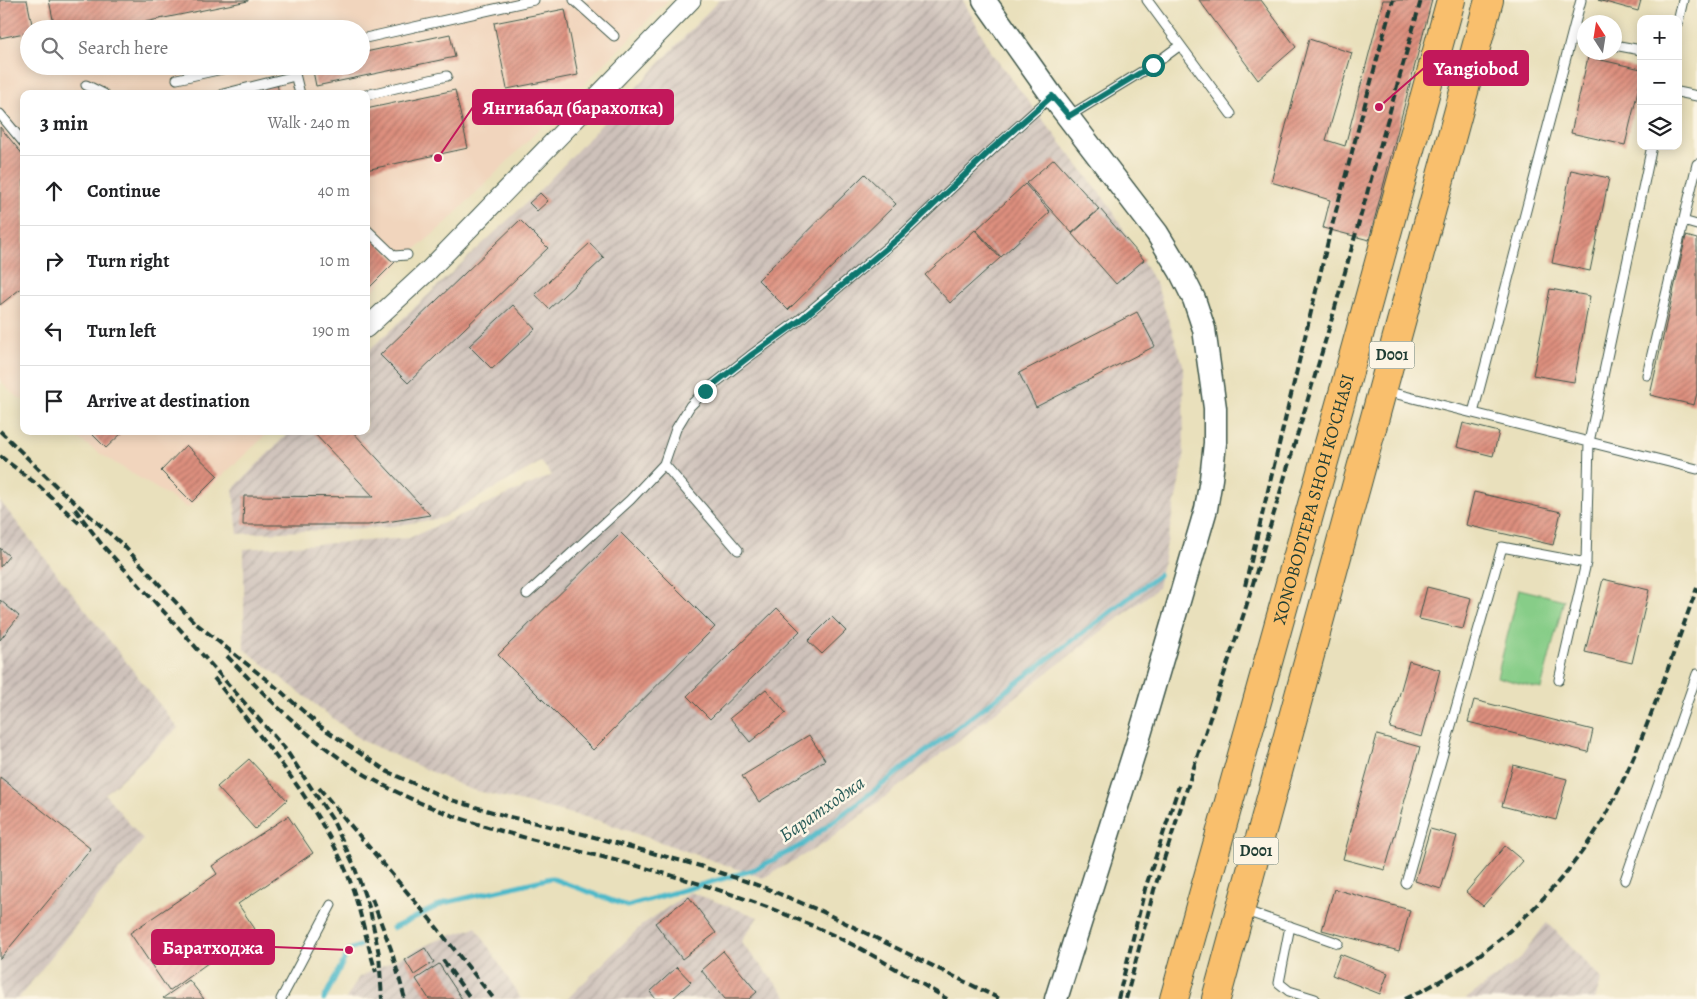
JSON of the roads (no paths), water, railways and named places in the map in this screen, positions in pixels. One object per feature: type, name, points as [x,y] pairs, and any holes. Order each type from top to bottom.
[{"type":"highway","name":"XONOBODTEPA SHOH KO'CHASI","points":[[1176,989],[1347,380],[1451,0]]},
{"type":"highway","name":"XONOBODTEPA SHOH KO'CHASI","points":[[1217,995],[1489,0]]},
{"type":"highway","points":[[1176,989],[1217,995]]},
{"type":"street","points":[[370,324],[430,270],[690,0]]},
{"type":"street","points":[[984,0],[1052,96],[1157,233],[1180,271],[1194,299],[1204,328],[1215,408],[1215,444],[1206,509],[1140,734],[1056,999]]},
{"type":"lane","points":[[370,37],[534,0]]},
{"type":"lane","points":[[574,0],[614,36]]},
{"type":"lane","points":[[1147,0],[1231,114]]},
{"type":"lane","points":[[1473,413],[1581,0]]},
{"type":"lane","points":[[1680,15],[1683,0]]},
{"type":"lane","points":[[1572,36],[1577,37]]},
{"type":"lane","points":[[1069,116],[1156,63],[1180,46]]},
{"type":"lane","points":[[1622,46],[1637,49]]},
{"type":"lane","points":[[178,79],[196,75]]},
{"type":"lane","points":[[239,90],[295,76],[299,90]]},
{"type":"lane","points":[[370,94],[447,76]]},
{"type":"lane","points":[[86,85],[96,90]]},
{"type":"lane","points":[[1682,93],[1697,96]]},
{"type":"lane","points":[[527,594],[630,500],[664,464],[676,429],[690,406],[705,391],[798,322],[901,236],[993,148],[1052,96]]},
{"type":"lane","points":[[0,114],[20,138]]},
{"type":"lane","points":[[1558,680],[1586,563],[1589,442],[1651,150]]},
{"type":"lane","points":[[1647,375],[1697,164]]},
{"type":"lane","points":[[1683,222],[1697,225]]},
{"type":"lane","points":[[370,233],[394,256],[407,255]]},
{"type":"lane","points":[[1382,390],[1697,469]]},
{"type":"lane","points":[[664,464],[738,550]]},
{"type":"lane","points":[[1406,883],[1502,547],[1586,563]]},
{"type":"lane","points":[[1625,880],[1697,674]]},
{"type":"lane","points":[[281,999],[331,905]]},
{"type":"lane","points":[[1240,909],[1338,943]]},
{"type":"lane","points":[[1290,926],[1279,983],[1289,991],[1315,999]]},
{"type":"waterway","name":"Баратходжа","points":[[393,928],[444,903],[551,878],[627,906],[753,870],[802,845],[1159,575]]},
{"type":"waterway","name":"Баратходжа","points":[[324,999],[349,950],[359,946]]},
{"type":"railway","points":[[1245,586],[1329,237],[1393,0]]},
{"type":"railway","points":[[1126,999],[1154,890],[1246,607],[1333,315],[1421,0]]},
{"type":"railway","points":[[0,431],[56,486],[124,546],[194,622],[277,688],[321,727],[388,772],[448,799],[506,816],[583,834],[700,866],[763,887],[823,912],[1000,999]]},
{"type":"railway","points":[[0,456],[39,486],[79,523]]},
{"type":"railway","points":[[75,509],[103,546],[178,627],[286,750],[332,819],[353,863],[370,910],[379,954],[382,999]]},
{"type":"railway","points":[[1405,999],[1465,965],[1494,943],[1522,920],[1571,867],[1609,809],[1622,783],[1656,700],[1697,588]]},
{"type":"railway","points":[[227,656],[279,708],[334,754],[376,781],[410,798],[483,826],[670,875],[768,908],[840,938],[947,999]]},
{"type":"railway","points":[[214,678],[285,768],[331,840],[354,892],[376,972]]},
{"type":"railway","points":[[1118,999],[1145,889],[1179,786]]},
{"type":"railway","points":[[319,788],[429,918],[494,999]]},
{"type":"railway","points":[[372,899],[391,949],[405,999]]},
{"type":"railway","points":[[443,960],[471,999]]},
{"type":"place","name":"Yangiobod","points":[[1379,107]]},
{"type":"place","name":"Янгиабад (барахолка)","points":[[438,158]]},
{"type":"place","name":"Баратходжа","points":[[349,950]]}]
